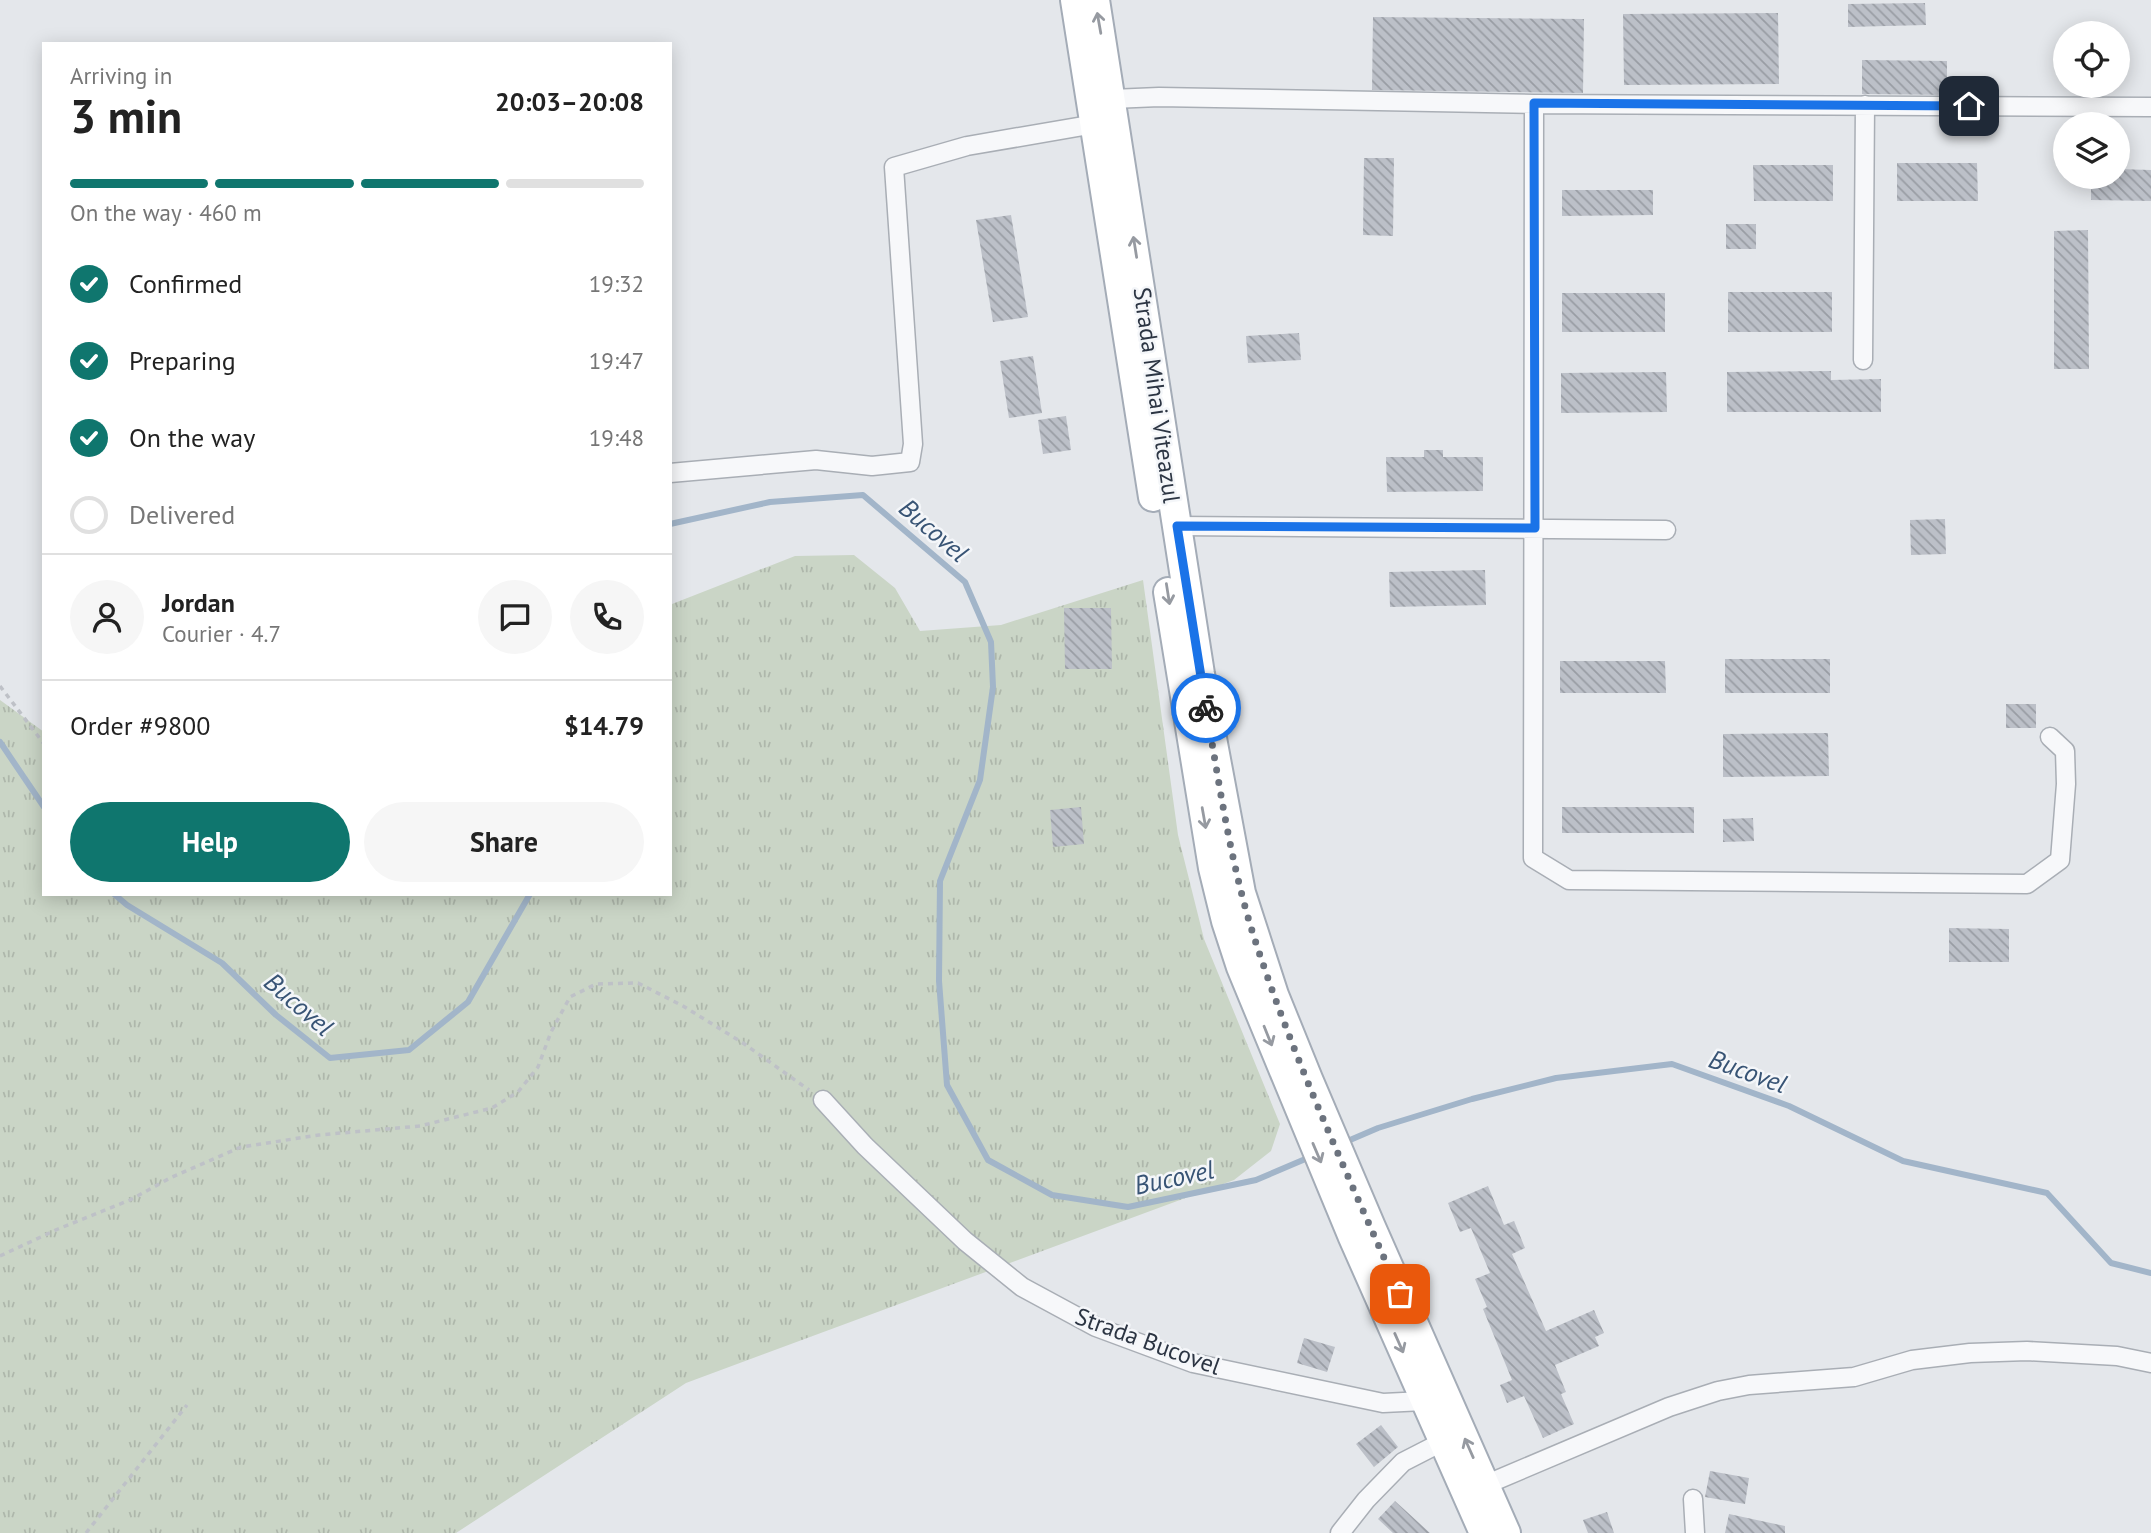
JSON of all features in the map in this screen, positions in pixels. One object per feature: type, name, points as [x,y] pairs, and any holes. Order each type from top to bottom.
[{"type":"main road","name":"Strada Mihai Viteazul","points":[[1075,0],[1191,740],[1213,868],[1226,921],[1241,967],[1299,1085],[1361,1231],[1424,1401],[1484,1533]]},
{"type":"main road","name":"Strada Mihai Viteazul","points":[[1095,0],[1207,714],[1241,892],[1299,1085]]},
{"type":"main road","name":"Strada Mihai Viteazul","points":[[1361,1231],[1506,1533]]},
{"type":"street","points":[[1112,99],[1160,97],[1534,103],[2151,107]]},
{"type":"street","points":[[1534,103],[1533,858],[1569,880],[2027,884],[2060,860],[2066,784],[2065,751],[2050,737]]},
{"type":"street","points":[[1863,360],[1865,105]]},
{"type":"street","points":[[672,474],[816,460],[872,466],[910,462],[912,431],[894,167],[967,146],[1095,124]]},
{"type":"street","points":[[1177,526],[1667,530]]},
{"type":"street","name":"Strada Bucovel","points":[[823,1100],[865,1146],[965,1241],[1023,1287],[1096,1327],[1193,1363],[1383,1403],[1424,1401]]},
{"type":"street","points":[[1485,1485],[1669,1407],[1718,1391],[1749,1385],[1854,1377],[1912,1360],[1970,1353],[2027,1351],[2104,1355],[2151,1363]]},
{"type":"street","points":[[1340,1533],[1366,1500],[1403,1462],[1442,1442]]},
{"type":"street","points":[[1693,1499],[1695,1533]]},
{"type":"path","points":[[0,686],[42,741]]},
{"type":"path","points":[[0,1256],[130,1200],[172,1177],[241,1147],[319,1135],[421,1126],[492,1108],[518,1092],[538,1067],[551,1032],[570,997],[596,984],[638,983],[743,1043],[823,1100]]},
{"type":"path","points":[[86,1533],[187,1405]]},
{"type":"green space","points":[[854,555],[895,588],[920,631],[1001,625],[1143,580],[1178,835],[1204,939],[1280,1124],[1271,1151],[1234,1180],[686,1383],[456,1533],[0,1533],[0,700],[42,731],[42,896],[672,896],[672,604],[795,556]]},
{"type":"building","points":[[1925,3],[1926,25],[1848,27],[1848,4]]},
{"type":"building","points":[[1778,13],[1779,84],[1624,85],[1623,14]]},
{"type":"building","points":[[1373,17],[1584,19],[1583,93],[1372,90]]},
{"type":"building","points":[[1862,60],[1947,61],[1947,95],[1862,94]]},
{"type":"building","points":[[1364,158],[1394,158],[1393,236],[1363,235]]},
{"type":"building","points":[[1897,163],[1977,163],[1978,201],[1897,201]]},
{"type":"building","points":[[1753,165],[1833,165],[1833,201],[1754,201]]},
{"type":"building","points":[[2130,169],[2151,170],[2151,201],[2091,200],[2091,189],[2130,189]]},
{"type":"building","points":[[1562,190],[1653,190],[1653,215],[1562,216]]},
{"type":"building","points":[[1011,215],[1028,317],[993,322],[976,220]]},
{"type":"building","points":[[1726,224],[1756,224],[1756,249],[1726,249]]},
{"type":"building","points":[[2088,230],[2089,369],[2054,369],[2054,231]]},
{"type":"building","points":[[1728,292],[1832,292],[1832,332],[1728,332]]},
{"type":"building","points":[[1562,293],[1665,293],[1665,332],[1562,332]]},
{"type":"building","points":[[1299,333],[1301,360],[1248,363],[1246,336]]},
{"type":"building","points":[[1033,356],[1042,413],[1009,418],[1000,361]]},
{"type":"building","points":[[1831,371],[1831,380],[1881,379],[1881,412],[1727,412],[1727,372]]},
{"type":"building","points":[[1666,372],[1667,412],[1561,413],[1561,373]]},
{"type":"building","points":[[1066,416],[1071,450],[1043,454],[1038,420]]},
{"type":"building","points":[[1424,450],[1443,450],[1443,457],[1483,457],[1483,491],[1387,492],[1386,457],[1424,457]]},
{"type":"building","points":[[1945,519],[1946,554],[1911,555],[1910,520]]},
{"type":"building","points":[[1485,570],[1486,605],[1390,607],[1389,572]]},
{"type":"building","points":[[1064,608],[1111,608],[1112,669],[1065,669]]},
{"type":"building","points":[[1725,659],[1830,659],[1830,693],[1725,693]]},
{"type":"building","points":[[1560,661],[1665,661],[1666,693],[1560,693]]},
{"type":"building","points":[[2006,704],[2036,704],[2036,728],[2006,728]]},
{"type":"building","points":[[1828,733],[1829,776],[1723,777],[1723,734]]},
{"type":"building","points":[[1081,807],[1084,844],[1053,847],[1050,810]]},
{"type":"building","points":[[1562,807],[1694,807],[1694,833],[1562,833]]},
{"type":"building","points":[[1753,818],[1754,841],[1723,842],[1723,819]]},
{"type":"building","points":[[1949,928],[2009,929],[2009,962],[1949,962]]},
{"type":"building","points":[[1488,1186],[1504,1225],[1514,1221],[1525,1248],[1512,1254],[1546,1331],[1594,1310],[1604,1333],[1595,1337],[1599,1346],[1555,1365],[1566,1392],[1561,1394],[1574,1424],[1543,1438],[1524,1396],[1507,1403],[1500,1385],[1512,1380],[1483,1309],[1487,1307],[1475,1279],[1490,1273],[1471,1228],[1460,1232],[1448,1203]]},
{"type":"building","points":[[1304,1338],[1335,1347],[1327,1372],[1297,1363]]},
{"type":"building","points":[[1381,1425],[1398,1447],[1374,1467],[1356,1444]]},
{"type":"building","points":[[1710,1471],[1749,1478],[1745,1504],[1705,1497]]},
{"type":"building","points":[[1395,1501],[1430,1533],[1393,1533],[1378,1519]]},
{"type":"building","points":[[1607,1512],[1614,1533],[1588,1533],[1583,1520]]},
{"type":"building","points":[[1729,1514],[1785,1526],[1785,1533],[1725,1533]]},
{"type":"waterway","name":"Bucovel","points":[[672,524],[770,502],[863,495],[965,582],[991,642],[993,687],[980,780],[940,881],[939,981],[947,1085],[988,1160],[1052,1195],[1128,1207],[1256,1180],[1310,1157]]},
{"type":"waterway","name":"Bucovel","points":[[0,742],[42,804]]},
{"type":"waterway","name":"Bucovel","points":[[116,896],[222,963],[276,1015],[330,1058],[409,1050],[468,1002],[529,896]]},
{"type":"waterway","name":"Bucovel","points":[[1343,1143],[1378,1128],[1472,1099],[1556,1078],[1672,1064],[1789,1106],[1903,1161],[2047,1193],[2111,1263],[2151,1273]]},
{"type":"way so far","points":[[1206,708],[1231,846],[1256,945],[1308,1079],[1400,1294]]},
{"type":"route","points":[[1206,708],[1177,526],[1535,528],[1534,103],[1969,106]]}]
